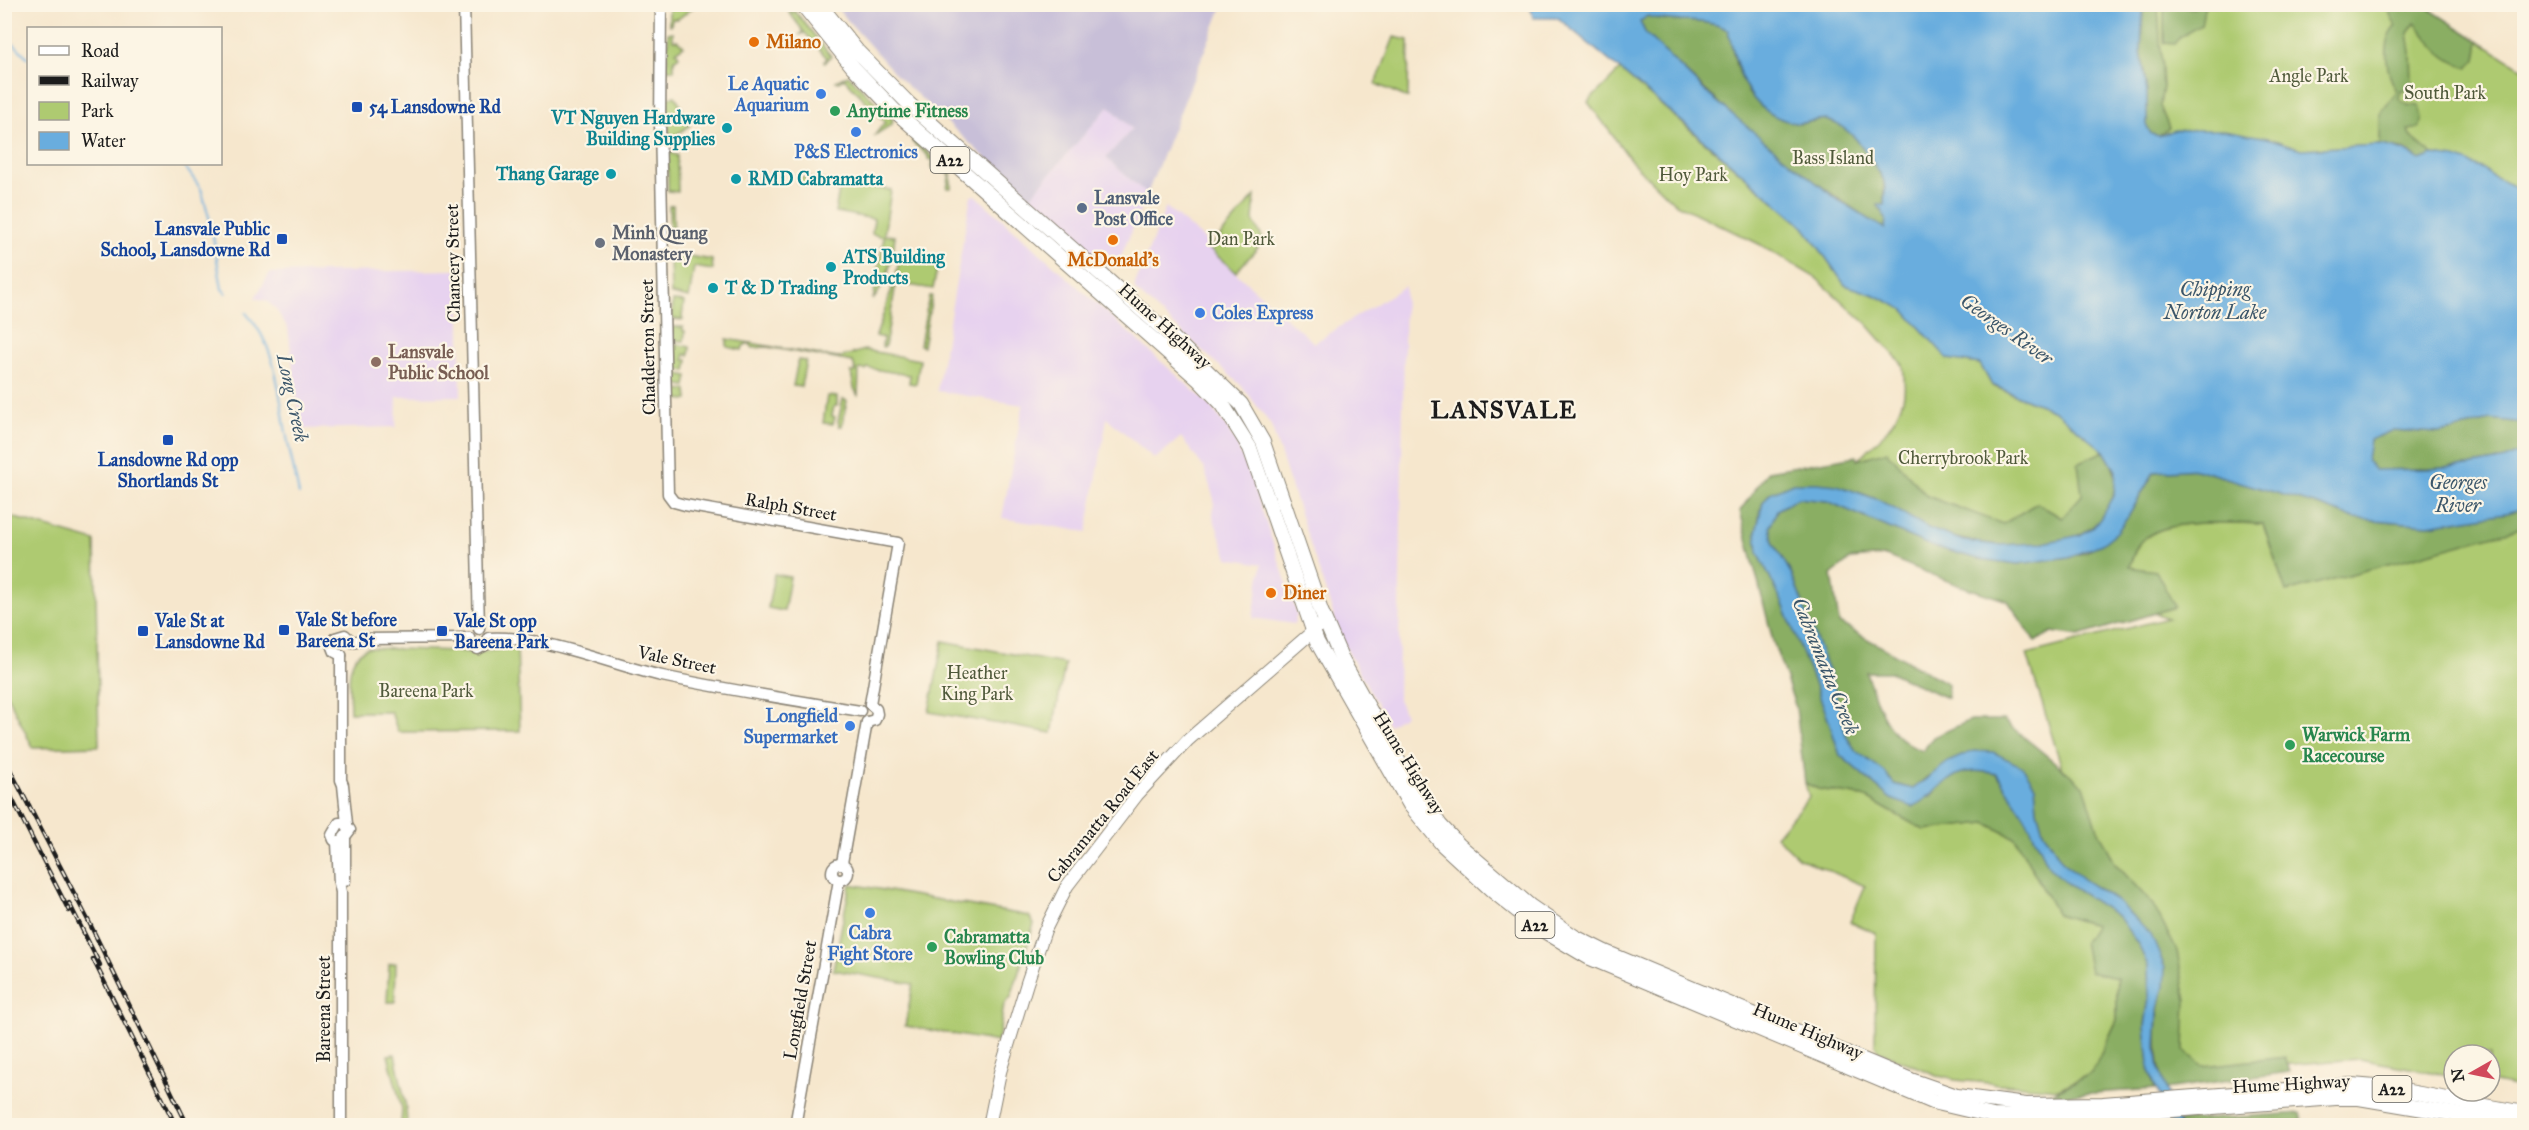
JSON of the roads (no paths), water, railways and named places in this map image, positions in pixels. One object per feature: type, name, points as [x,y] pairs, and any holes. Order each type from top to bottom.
[{"type":"highway","name":"Hume Highway","points":[[801,4],[853,67],[895,111],[1198,379],[1223,405],[1250,448],[1312,630],[1333,671],[1396,781],[1425,825],[1453,855],[1494,891],[1539,928],[1572,949],[1916,1096],[1953,1108],[2022,1119],[2064,1118],[2141,1106]]},
{"type":"highway","name":"Hume Highway","points":[[819,4],[857,51],[909,104],[1173,338],[1242,404],[1255,426],[1275,474],[1325,621],[1408,780],[1440,825],[1474,859],[1530,906],[1575,937],[1605,952],[1826,1045],[1957,1096],[2026,1105],[2071,1106],[2141,1106],[2198,1102],[2359,1098],[2502,1115],[2524,1113]]},
{"type":"highway","name":"Hume Highway","points":[[2502,1115],[2524,1125]]},
{"type":"main road","name":"Cabramatta Road East","points":[[989,1125],[1000,1072],[1027,983],[1045,930],[1067,886],[1137,795],[1188,740],[1325,621]]},
{"type":"street","name":"Chancery Street","points":[[464,4],[479,629]]},
{"type":"street","name":"Chadderton Street","points":[[661,4],[660,124],[667,488],[670,498],[678,504]]},
{"type":"street","name":"Ralph Street","points":[[678,504],[898,543],[870,704]]},
{"type":"street","points":[[479,629],[487,633],[489,638],[487,644],[478,648],[472,646],[469,638],[471,632],[479,629]]},
{"type":"street","points":[[345,635],[352,642],[350,652],[340,655],[335,652],[333,647],[335,638],[345,635]]},
{"type":"street","points":[[352,642],[367,639],[469,638]]},
{"type":"street","name":"Vale Street","points":[[489,638],[508,638],[540,643],[660,675],[860,711]]},
{"type":"street","name":"Bareena Street","points":[[340,655],[341,780],[337,788],[341,825],[349,832],[341,841],[345,881],[341,892],[341,1125]]},
{"type":"street","points":[[870,704],[876,708],[875,720],[867,722],[862,719],[860,711],[863,706],[870,704]]},
{"type":"street","name":"Longfield Street","points":[[795,1125],[838,880],[845,879],[848,874],[847,867],[842,863],[867,722]]},
{"type":"water","name":"Chipping Norton Lake","points":[[1530,5],[2143,5],[2141,51],[2147,93],[2147,126],[2151,134],[2159,136],[2175,130],[2224,130],[2268,138],[2301,149],[2380,145],[2396,148],[2420,160],[2433,155],[2456,158],[2484,169],[2491,176],[2524,191],[2524,423],[2490,419],[2439,433],[2393,430],[2370,440],[2367,460],[2374,470],[2430,469],[2468,466],[2506,459],[2524,450],[2524,508],[2428,525],[2354,518],[2196,469],[2154,472],[2128,517],[2117,532],[2102,544],[2069,557],[2018,564],[1979,559],[1931,546],[1827,501],[1798,498],[1777,510],[1770,526],[1773,542],[1792,575],[1834,687],[1846,736],[1856,751],[1885,772],[1894,784],[1913,789],[1948,762],[1973,751],[1993,752],[2023,767],[2035,786],[2037,810],[2043,831],[2061,860],[2084,880],[2117,901],[2151,935],[2165,968],[2164,986],[2158,1010],[2156,1047],[2159,1069],[2179,1125],[2171,1125],[2150,1073],[2145,1027],[2149,997],[2148,966],[2138,944],[2119,917],[2069,885],[2050,868],[2025,817],[1997,774],[1981,771],[1959,774],[1913,807],[1891,799],[1840,755],[1825,710],[1783,604],[1758,552],[1756,532],[1763,502],[1770,493],[1793,483],[1817,483],[1837,485],[1879,500],[1930,529],[1964,541],[1998,545],[2043,543],[2080,535],[2092,528],[2100,519],[2114,494],[2116,471],[2104,451],[2055,411],[1992,385],[1980,364],[1948,359],[1903,309],[1875,295],[1845,285],[1805,228],[1692,130],[1558,18],[1533,18]],"holes":[[[1647,16],[1657,19],[1709,23],[1728,30],[1736,61],[1747,88],[1765,110],[1778,118],[1795,123],[1827,120],[1849,132],[1866,151],[1882,176],[1885,187],[1884,205],[1878,205],[1886,219],[1885,229],[1838,200],[1709,95],[1646,34],[1640,22]]]},
{"type":"waterway","name":"Long Creek","points":[[14,44],[27,57]]},
{"type":"waterway","name":"Long Creek","points":[[184,165],[201,189],[211,224],[222,289],[226,293]]},
{"type":"waterway","name":"Long Creek","points":[[246,313],[269,350],[299,494]]},
{"type":"railway","points":[[4,758],[89,922],[188,1126]]},
{"type":"railway","points":[[4,783],[69,911]]},
{"type":"railway","points":[[69,903],[100,965]]},
{"type":"railway","points":[[93,959],[176,1126]]},
{"type":"place","name":"Milano","points":[[754,42]]},
{"type":"place","name":"Le Aquatic Aquarium","points":[[821,94]]},
{"type":"place","name":"54 Lansdowne Rd","points":[[357,107]]},
{"type":"place","name":"Anytime Fitness","points":[[835,111]]},
{"type":"place","name":"VT Nguyen Hardware Building Supplies","points":[[727,128]]},
{"type":"place","name":"P&S Electronics","points":[[856,132]]},
{"type":"place","name":"Thang Garage","points":[[611,174]]},
{"type":"place","name":"RMD Cabramatta","points":[[736,179]]},
{"type":"place","name":"Lansvale Post Office","points":[[1082,208]]},
{"type":"place","name":"Lansvale Public School, Lansdowne Rd","points":[[282,239]]},
{"type":"place","name":"McDonald's","points":[[1113,240]]},
{"type":"place","name":"Minh Quang Monastery","points":[[600,243]]},
{"type":"place","name":"ATS Building Products","points":[[831,267]]},
{"type":"place","name":"T & D Trading","points":[[713,288]]},
{"type":"place","name":"Coles Express","points":[[1200,313]]},
{"type":"place","name":"Lansvale Public School","points":[[376,362]]},
{"type":"place","name":"Lansdowne Rd opp Shortlands St","points":[[168,440]]},
{"type":"place","name":"Diner","points":[[1271,593]]},
{"type":"place","name":"Vale St before Bareena St","points":[[284,630]]},
{"type":"place","name":"Vale St at Lansdowne Rd","points":[[143,631]]},
{"type":"place","name":"Vale St opp Bareena Park","points":[[442,631]]},
{"type":"place","name":"Longfield Supermarket","points":[[850,726]]},
{"type":"place","name":"Warwick Farm Racecourse","points":[[2290,745]]},
{"type":"place","name":"Cabra Fight Store","points":[[870,913]]},
{"type":"place","name":"Cabramatta Bowling Club","points":[[932,947]]},
{"type":"district","name":"LANSVALE","points":[[1504,410]]},
{"type":"park label","name":"Angle Park","points":[[2309,76]]},
{"type":"park label","name":"South Park","points":[[2445,93]]},
{"type":"park label","name":"Bass Island","points":[[1833,158]]},
{"type":"park label","name":"Hoy Park","points":[[1693,175]]},
{"type":"park label","name":"Dan Park","points":[[1241,239]]},
{"type":"park label","name":"Cherrybrook Park","points":[[1963,458]]},
{"type":"park label","name":"Heather King Park","points":[[977,683]]},
{"type":"park label","name":"Bareena Park","points":[[426,691]]},
{"type":"water label","name":"Georges River","points":[[2007,329]]},
{"type":"water label","name":"Georges River","points":[[2458,494]]},
{"type":"water label","name":"Cabramatta Creek","points":[[1826,666]]}]
